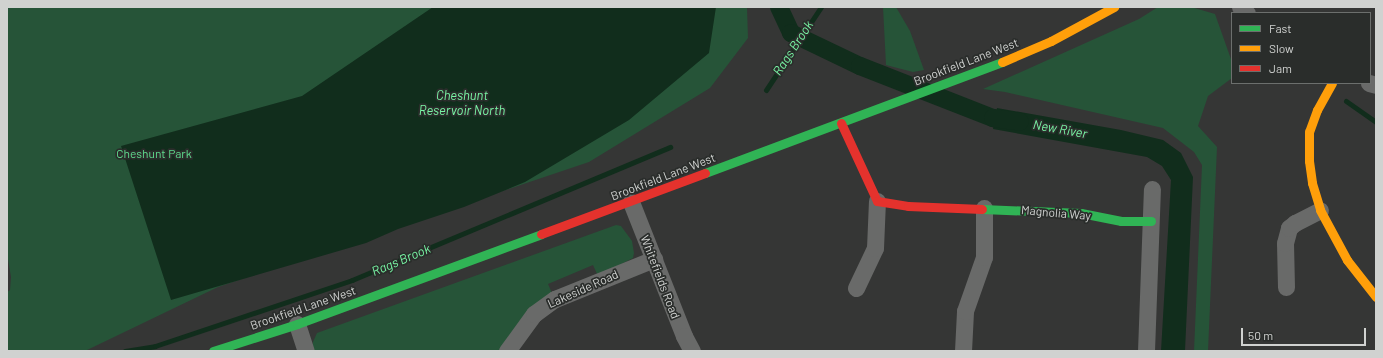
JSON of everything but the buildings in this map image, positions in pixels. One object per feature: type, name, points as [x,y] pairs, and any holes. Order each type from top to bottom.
[{"type":"main road","name":"Brookfield Lane West","points":[[213,351],[297,324],[631,202],[841,122],[957,80],[1051,41],[1114,7]]},
{"type":"main road","points":[[1331,84],[1317,110],[1309,132],[1309,161],[1312,183],[1320,210],[1347,260],[1376,297]]},
{"type":"main road","points":[[841,122],[877,200]]},
{"type":"main road","name":"Magnolia Way","points":[[877,200],[908,206],[1081,213],[1121,221],[1151,221]]},
{"type":"street","points":[[1146,351],[1152,189]]},
{"type":"street","points":[[856,288],[875,248],[877,200]]},
{"type":"street","name":"Whitefields Road","points":[[631,202],[684,336],[692,351]]},
{"type":"street","points":[[963,351],[965,310],[984,257],[984,208]]},
{"type":"street","points":[[1286,287],[1285,243],[1287,234],[1295,223],[1320,210]]},
{"type":"street","name":"Lakeside Road","points":[[506,351],[534,314],[554,299],[654,259]]},
{"type":"street","points":[[297,324],[306,351]]},
{"type":"green space","name":"Cheshunt Park","points":[[7,7],[747,7],[748,38],[710,88],[589,162],[218,287],[85,351],[7,351],[7,292],[10,290],[11,277],[7,253]]},
{"type":"green space","points":[[883,7],[896,7],[910,31],[924,70],[913,72],[886,65]]},
{"type":"green space","points":[[1158,7],[1191,7],[1215,14],[1231,59],[1231,79],[1208,96],[1198,126],[1217,147],[1208,351],[1194,351],[1202,165],[1194,152],[1163,128],[1005,92],[983,89],[1139,19]]},
{"type":"green space","points":[[616,225],[621,226],[632,241],[634,253],[633,258],[598,276],[593,265],[548,284],[552,293],[501,351],[313,351],[313,342],[317,333]]},
{"type":"water","name":"Cheshunt Reservoir North","points":[[433,7],[716,7],[709,53],[629,120],[525,182],[464,207],[398,229],[366,243],[171,300],[121,146],[302,96]]},
{"type":"water","points":[[997,108],[1121,130],[1163,140],[1181,153],[1193,177],[1185,351],[1161,351],[1171,180],[1162,166],[1147,157],[993,129]]},
{"type":"waterway","name":"New River","points":[[779,7],[791,33],[860,66],[993,118],[1020,122]]},
{"type":"waterway","name":"Rags Brook","points":[[766,90],[821,7]]},
{"type":"waterway","name":"Rags Brook","points":[[1346,101],[1376,122]]},
{"type":"waterway","name":"Rags Brook","points":[[125,351],[155,346],[352,280],[670,147]]},
{"type":"traffic: fast","points":[[705,173],[1002,62]]},
{"type":"traffic: fast","points":[[982,209],[1081,213],[1121,221],[1151,221]]},
{"type":"traffic: fast","points":[[213,351],[297,324],[541,234]]},
{"type":"traffic: slow","points":[[1002,62],[1051,41],[1114,7]]},
{"type":"traffic: slow","points":[[1331,84],[1317,110],[1309,132],[1309,161],[1312,183],[1320,210],[1347,260],[1376,297]]},
{"type":"traffic: jam","points":[[841,123],[877,201],[908,206],[982,209]]},
{"type":"traffic: jam","points":[[541,234],[705,173]]}]
